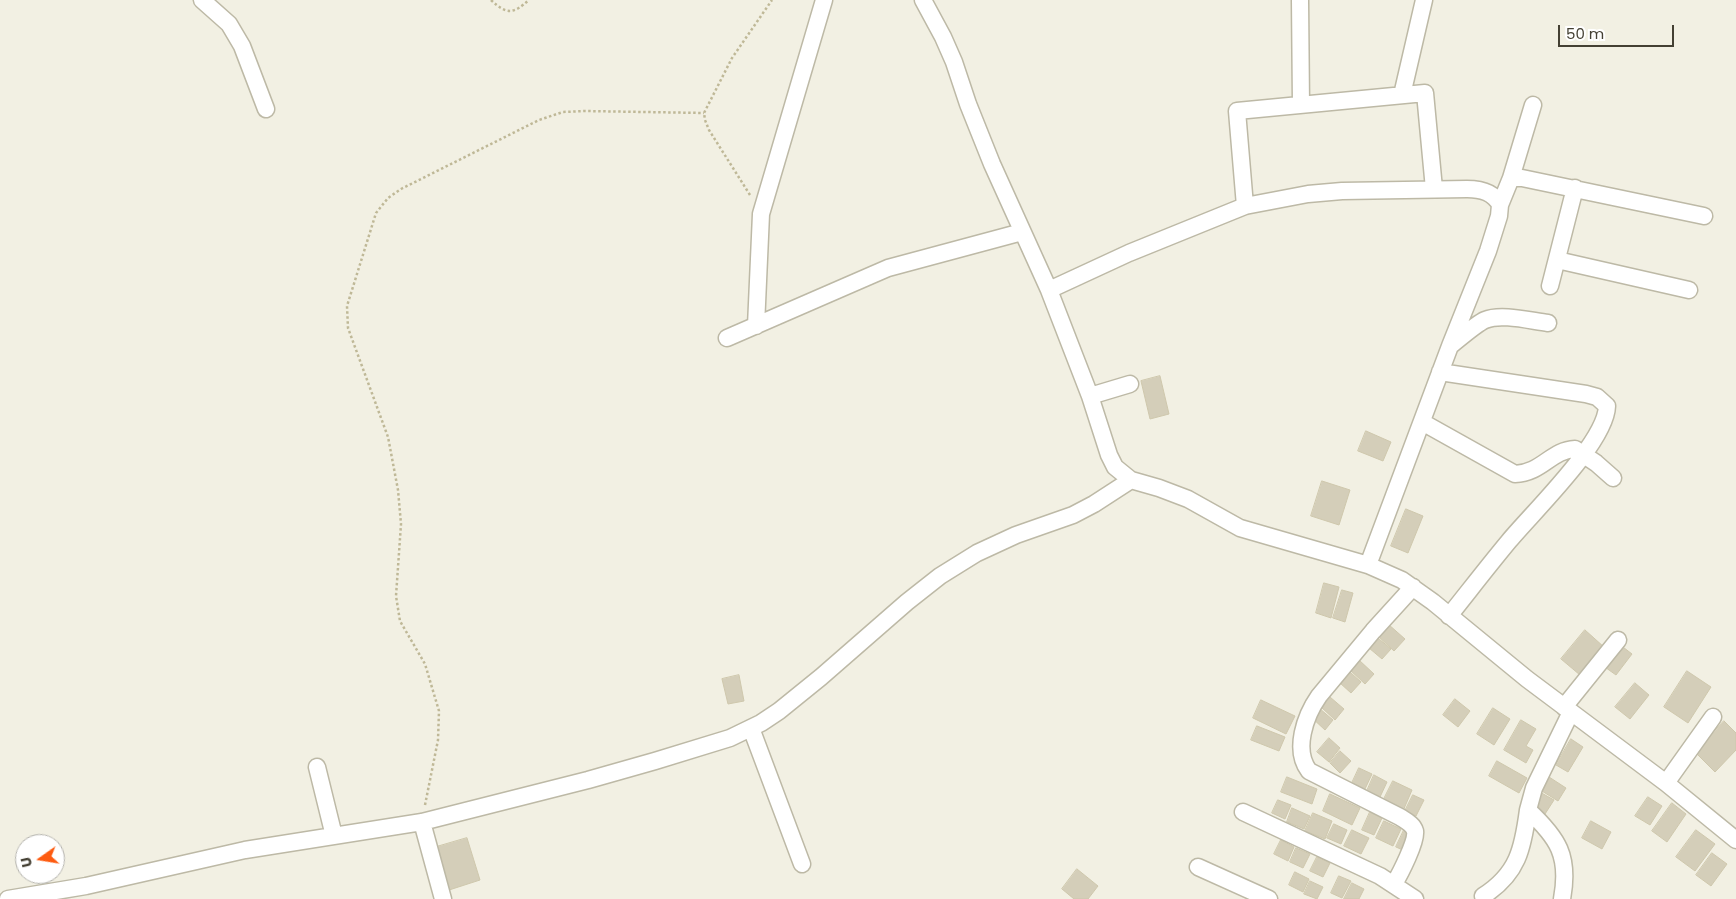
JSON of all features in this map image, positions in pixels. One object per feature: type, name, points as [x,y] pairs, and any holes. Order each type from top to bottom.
[{"type":"street","points":[[202,0],[228,24],[242,46],[266,109]]},
{"type":"street","points":[[756,326],[761,214],[824,0]]},
{"type":"street","points":[[923,0],[954,62],[979,130],[1049,290],[1115,467],[1131,480],[1188,499],[1240,528],[1368,565],[1388,573],[1413,587],[1567,710],[1666,783],[1736,840]]},
{"type":"street","points":[[1300,0],[1302,105]]},
{"type":"street","points":[[1402,95],[1424,0]]},
{"type":"street","points":[[1245,206],[1236,111],[1402,95],[1425,93],[1434,189]]},
{"type":"street","points":[[1368,565],[1440,372],[1488,251],[1499,216],[1500,205],[1511,178],[1533,105]]},
{"type":"street","points":[[1511,178],[1522,178],[1575,188],[1704,216]]},
{"type":"street","points":[[1550,286],[1575,188]]},
{"type":"street","points":[[1049,290],[1129,254],[1245,206],[1308,194],[1476,189],[1490,194],[1497,199],[1500,205]]},
{"type":"street","points":[[727,338],[888,268],[1022,232]]},
{"type":"street","points":[[1557,260],[1689,290]]},
{"type":"street","points":[[1450,346],[1484,320],[1492,318],[1548,323]]},
{"type":"street","points":[[1440,372],[1586,394],[1597,398],[1607,406],[1598,432],[1574,468],[1510,540],[1449,616]]},
{"type":"street","points":[[1090,396],[1130,384]]},
{"type":"street","points":[[1422,422],[1515,474],[1527,474],[1560,452],[1576,450],[1583,453],[1613,478]]},
{"type":"street","points":[[8,899],[86,886],[245,850],[422,822],[516,799],[655,761],[730,738],[751,728],[786,705],[906,602],[940,576],[977,553],[1073,515],[1131,480]]},
{"type":"street","points":[[1394,884],[1403,869],[1415,837],[1415,830],[1411,824],[1376,804],[1309,771],[1302,758],[1301,750],[1312,706],[1373,631],[1413,587]]},
{"type":"street","points":[[1483,896],[1497,888],[1513,868],[1520,853],[1534,788],[1567,710],[1618,640]]},
{"type":"street","points":[[1666,783],[1713,716]]},
{"type":"street","points":[[751,728],[802,864]]},
{"type":"street","points":[[317,767],[334,836]]},
{"type":"street","points":[[1528,810],[1547,827],[1559,848],[1565,874],[1562,899]]},
{"type":"street","points":[[1243,812],[1394,884],[1415,899]]},
{"type":"street","points":[[422,822],[443,899]]},
{"type":"street","points":[[1198,867],[1269,899]]},
{"type":"path","points":[[491,0],[502,11],[511,12],[519,9],[529,0]]},
{"type":"path","points":[[761,214],[709,130],[704,120],[704,113],[732,58],[772,0]]},
{"type":"path","points":[[422,822],[438,740],[439,711],[425,664],[400,621],[396,596],[401,524],[398,490],[388,437],[348,328],[347,306],[376,213],[388,198],[401,189],[539,120],[563,112],[704,113]]},
{"type":"building","points":[[1160,376],[1169,414],[1150,419],[1141,381]]},
{"type":"building","points":[[1366,431],[1391,442],[1383,461],[1358,451]]},
{"type":"building","points":[[1322,481],[1350,490],[1339,525],[1311,516]]},
{"type":"building","points":[[1406,509],[1423,516],[1408,553],[1391,546]]},
{"type":"building","points":[[1324,583],[1339,587],[1331,618],[1316,613]]},
{"type":"building","points":[[1342,590],[1353,593],[1345,622],[1333,618]]},
{"type":"building","points":[[1388,624],[1405,639],[1394,651],[1378,636]]},
{"type":"building","points":[[1585,630],[1604,647],[1580,675],[1561,659]]},
{"type":"building","points":[[1378,638],[1391,649],[1382,659],[1369,648]]},
{"type":"building","points":[[1619,644],[1632,654],[1616,675],[1602,665]]},
{"type":"building","points":[[1359,660],[1374,674],[1365,684],[1350,670]]},
{"type":"building","points":[[1687,671],[1711,687],[1688,723],[1664,707]]},
{"type":"building","points":[[1350,672],[1361,682],[1351,693],[1340,683]]},
{"type":"building","points":[[739,675],[744,701],[728,704],[722,679]]},
{"type":"building","points":[[1635,683],[1649,695],[1630,719],[1615,707]]},
{"type":"building","points":[[1330,697],[1344,709],[1335,720],[1321,707]]},
{"type":"building","points":[[1455,699],[1470,711],[1458,727],[1443,715]]},
{"type":"building","points":[[1261,700],[1295,716],[1286,734],[1253,718]]},
{"type":"building","points":[[1319,708],[1333,720],[1325,730],[1311,717]]},
{"type":"building","points":[[1493,708],[1510,719],[1494,745],[1477,734]]},
{"type":"building","points":[[1521,720],[1536,729],[1526,746],[1533,750],[1526,763],[1504,750]]},
{"type":"building","points":[[1724,721],[1736,733],[1736,750],[1715,772],[1695,752]]},
{"type":"building","points":[[1257,726],[1285,737],[1279,751],[1251,740]]},
{"type":"building","points":[[1329,738],[1340,748],[1329,762],[1317,752]]},
{"type":"building","points":[[1571,739],[1583,747],[1568,772],[1556,765]]},
{"type":"building","points":[[1340,751],[1351,761],[1340,773],[1330,763]]},
{"type":"building","points":[[1497,761],[1527,778],[1519,793],[1489,776]]},
{"type":"building","points":[[1359,768],[1372,774],[1365,789],[1352,783]]},
{"type":"building","points":[[1374,775],[1387,782],[1380,797],[1367,791]]},
{"type":"building","points":[[1546,775],[1566,788],[1558,801],[1537,788]]},
{"type":"building","points":[[1287,777],[1317,789],[1312,804],[1281,792]]},
{"type":"building","points":[[1393,781],[1412,790],[1403,811],[1383,801]]},
{"type":"building","points":[[1538,791],[1554,800],[1545,814],[1530,804]]},
{"type":"building","points":[[1330,794],[1360,808],[1352,825],[1323,811]]},
{"type":"building","points":[[1413,795],[1424,800],[1416,816],[1405,811]]},
{"type":"building","points":[[1648,797],[1662,806],[1650,825],[1635,816]]},
{"type":"building","points":[[1278,800],[1291,805],[1285,819],[1272,813]]},
{"type":"building","points":[[1672,803],[1686,814],[1667,842],[1652,831]]},
{"type":"building","points":[[1292,808],[1310,816],[1304,829],[1287,822]]},
{"type":"building","points":[[1370,812],[1382,818],[1374,835],[1362,830]]},
{"type":"building","points":[[1313,813],[1332,821],[1325,839],[1305,831]]},
{"type":"building","points":[[1384,821],[1401,829],[1393,846],[1376,838]]},
{"type":"building","points":[[1591,821],[1611,832],[1602,849],[1582,838]]},
{"type":"building","points":[[1334,824],[1347,830],[1341,844],[1327,838]]},
{"type":"building","points":[[1352,830],[1369,838],[1361,854],[1344,846]]},
{"type":"building","points":[[1404,830],[1412,834],[1405,851],[1396,847]]},
{"type":"building","points":[[1696,830],[1715,844],[1695,871],[1676,857]]},
{"type":"building","points":[[467,838],[480,880],[446,891],[433,848]]},
{"type":"building","points":[[1281,840],[1294,847],[1288,861],[1274,854]]},
{"type":"building","points":[[1296,848],[1310,854],[1303,868],[1290,862]]},
{"type":"building","points":[[1712,853],[1727,864],[1711,886],[1696,875]]},
{"type":"building","points":[[1317,857],[1330,863],[1323,877],[1310,871]]},
{"type":"building","points":[[1077,869],[1098,886],[1088,899],[1074,899],[1062,889]]},
{"type":"building","points":[[1295,872],[1309,879],[1303,892],[1289,885]]},
{"type":"building","points":[[1339,876],[1351,881],[1342,898],[1331,893]]},
{"type":"building","points":[[1310,881],[1323,887],[1317,899],[1304,894]]},
{"type":"building","points":[[1352,883],[1364,889],[1359,899],[1344,899]]}]
